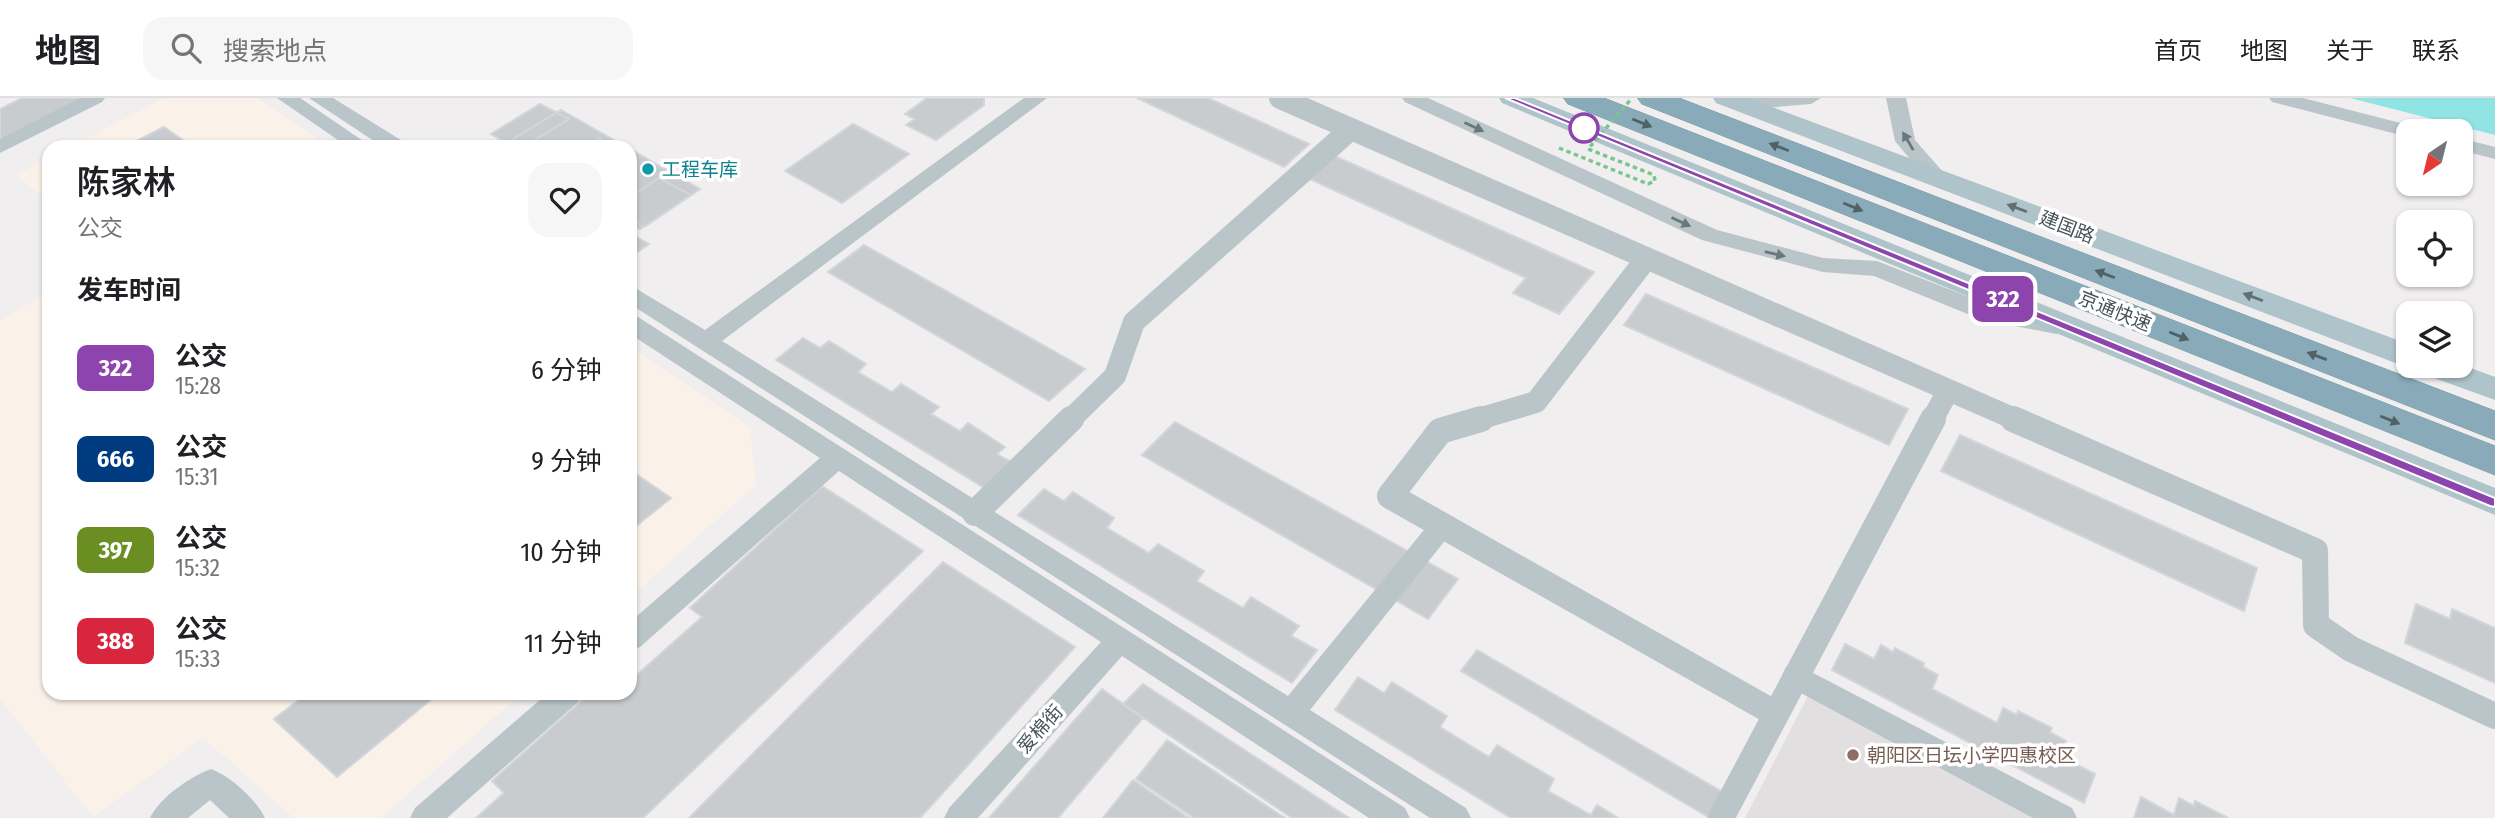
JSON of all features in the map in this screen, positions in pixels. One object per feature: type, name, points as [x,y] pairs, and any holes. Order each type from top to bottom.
[{"type":"highway","name":"京通快速","points":[[1578,98],[2495,461]]},
{"type":"highway","name":"京通快速","points":[[1652,98],[2495,426]]},
{"type":"main road","points":[[1511,98],[2495,502]]},
{"type":"main road","name":"建国路","points":[[1733,101],[2396,351]]},
{"type":"main road","points":[[2466,378],[2495,389]]},
{"type":"street","points":[[0,147],[96,98]]},
{"type":"street","points":[[287,98],[351,140]]},
{"type":"street","points":[[319,98],[386,140]]},
{"type":"street","points":[[706,341],[1037,98]]},
{"type":"street","points":[[1280,98],[2315,551],[2316,625],[2351,649],[2495,716]]},
{"type":"street","points":[[1412,98],[1710,235],[1823,265],[1877,269],[1988,313],[2078,330]]},
{"type":"street","points":[[1733,101],[1811,98]]},
{"type":"street","points":[[1896,98],[1905,141],[1936,177]]},
{"type":"street","points":[[2279,98],[2396,128]]},
{"type":"street","points":[[975,513],[1115,376],[1134,322],[1352,130]]},
{"type":"street","points":[[2473,147],[2495,153]]},
{"type":"street","points":[[1646,259],[1536,402],[1440,431],[1390,496],[1776,714]]},
{"type":"street","points":[[637,297],[1456,818]]},
{"type":"street","points":[[637,328],[1395,818]]},
{"type":"street","points":[[1721,818],[1948,391]]},
{"type":"street","points":[[637,633],[837,457]]},
{"type":"street","points":[[1291,713],[1442,526]]},
{"type":"street","name":"爱棉街","points":[[959,818],[1120,640]]},
{"type":"street","points":[[1796,676],[2062,818]]},
{"type":"street","points":[[425,818],[560,700]]},
{"type":"street","points":[[165,818],[211,782],[250,818]]},
{"type":"path","points":[[1559,148],[1648,184],[1655,181],[1654,175],[1588,149],[1632,98]]},
{"type":"shaded area","points":[[164,98],[257,98],[320,140],[83,140]]},
{"type":"shaded area","points":[[42,162],[42,196],[16,175]]},
{"type":"shaded area","points":[[42,295],[42,700],[514,700],[381,818],[294,818],[203,738],[93,817],[0,699],[0,321]]},
{"type":"shaded area","points":[[637,352],[750,427],[756,485],[637,591]]},
{"type":"shaded area","name":"朝阳区日坛小学四惠校区","points":[[1810,692],[2048,818],[1745,818]]},
{"type":"water","points":[[2350,98],[2495,98],[2495,135],[2473,129],[2473,119],[2432,119]]},
{"type":"building","points":[[22,98],[91,98],[0,144],[0,109]]},
{"type":"building","points":[[927,98],[984,98],[984,105],[936,140],[906,125],[915,119],[905,114]]},
{"type":"building","points":[[1137,98],[1208,98],[1309,144],[1284,167]]},
{"type":"building","points":[[540,104],[569,119],[534,140],[502,140],[491,134]]},
{"type":"building","name":"工程车库","points":[[561,110],[614,140],[512,140]]},
{"type":"building","points":[[853,124],[909,154],[842,203],[785,171]]},
{"type":"building","points":[[164,127],[183,140],[139,140]]},
{"type":"building","name":"工程车库","points":[[637,153],[700,189],[644,227],[637,223]]},
{"type":"building","points":[[1328,153],[1594,272],[1559,314],[1513,293],[1526,278],[1303,176]]},
{"type":"building","points":[[659,178],[691,195],[640,229],[637,227],[637,192]]},
{"type":"building","points":[[637,237],[649,244],[637,252]]},
{"type":"building","points":[[864,245],[1085,369],[1049,401],[828,272]]},
{"type":"building","points":[[1646,294],[1908,409],[1889,445],[1624,325]]},
{"type":"building","points":[[803,338],[820,348],[829,341],[866,364],[858,372],[892,392],[901,384],[939,407],[931,414],[960,431],[968,423],[1005,447],[997,454],[1013,463],[986,489],[776,360]]},
{"type":"building","points":[[1175,422],[1458,579],[1428,619],[1142,455]]},
{"type":"building","points":[[1960,435],[2257,568],[2244,611],[1941,471]]},
{"type":"building","points":[[637,475],[671,498],[637,525]]},
{"type":"building","points":[[822,486],[923,551],[643,818],[476,818],[504,793],[492,781],[582,700],[637,700],[637,675],[702,617],[690,608]]},
{"type":"building","points":[[1044,489],[1064,501],[1073,492],[1114,518],[1107,528],[1149,553],[1158,544],[1204,571],[1197,581],[1243,608],[1251,597],[1299,626],[1291,636],[1317,650],[1292,683],[1018,515]]},
{"type":"building","points":[[943,562],[1075,647],[920,818],[689,818]]},
{"type":"building","points":[[2416,604],[2450,619],[2452,609],[2495,628],[2495,683],[2405,643]]},
{"type":"building","points":[[1845,644],[1874,659],[1881,645],[1893,652],[1895,648],[1924,663],[1923,667],[1938,675],[1932,689],[1997,723],[2003,708],[2017,715],[2018,711],[2052,728],[2050,732],[2066,741],[2060,756],[2095,774],[2084,803],[1832,670]]},
{"type":"building","points":[[1477,650],[1738,801],[1710,818],[1461,671]]},
{"type":"building","points":[[1358,677],[1384,693],[1392,682],[1447,716],[1440,727],[1489,757],[1497,745],[1554,779],[1548,791],[1591,815],[1597,805],[1618,818],[1511,818],[1335,710]]},
{"type":"building","points":[[1143,684],[1349,818],[1292,818],[1123,704]]},
{"type":"building","points":[[1102,689],[1143,718],[1058,818],[989,818]]},
{"type":"building","points":[[299,700],[430,700],[337,777],[274,719]]},
{"type":"building","points":[[1167,740],[1285,818],[1194,818],[1136,779]]},
{"type":"building","points":[[1133,780],[1189,818],[1103,818]]},
{"type":"building","points":[[2141,797],[2174,815],[2179,798],[2194,806],[2195,801],[2228,818],[2134,818]]},
{"type":"bus line","name":"322","points":[[1511,98],[2495,502]]},
{"type":"place","name":"工程车库","points":[[648,169]]},
{"type":"place","name":"朝阳区日坛小学四惠校区","points":[[1853,755]]}]
